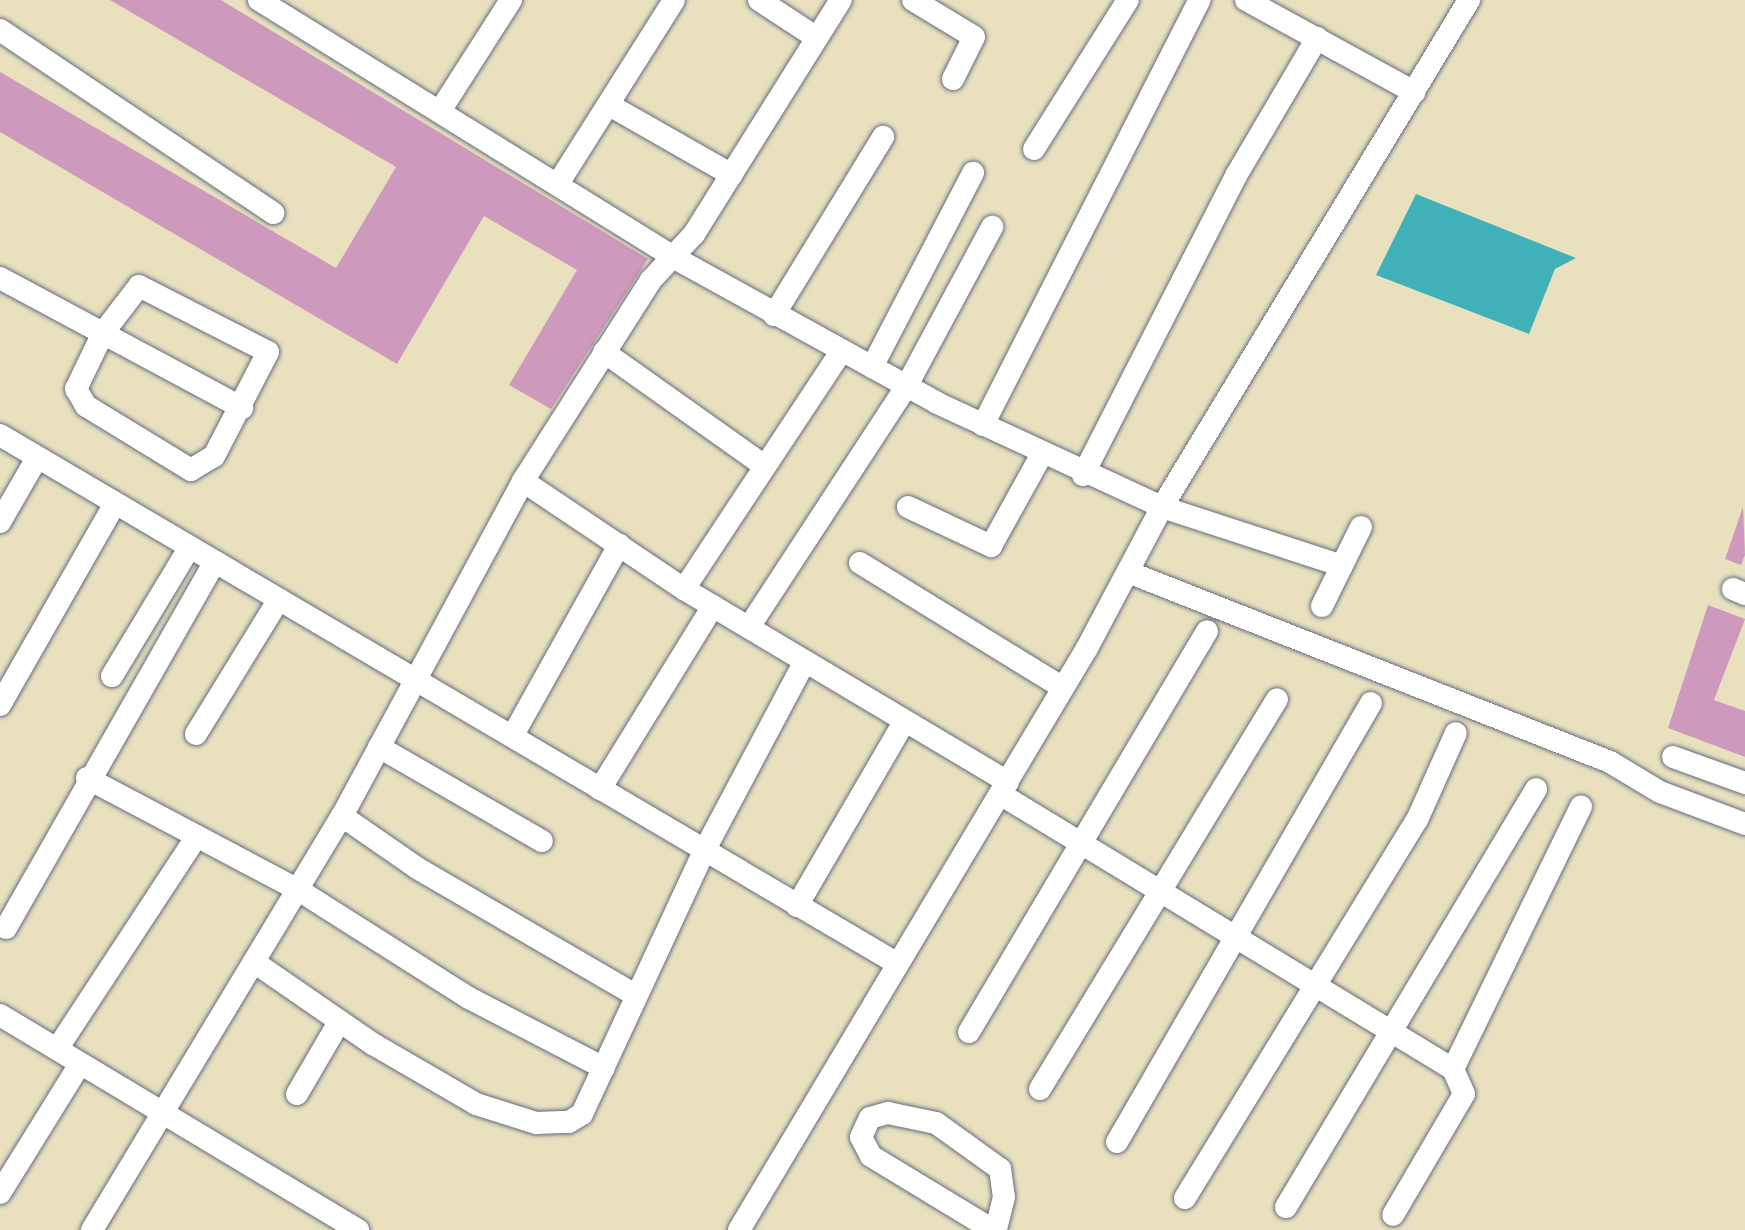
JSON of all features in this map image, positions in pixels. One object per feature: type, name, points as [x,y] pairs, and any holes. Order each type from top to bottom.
[{"type":"street","points":[[260,0],[559,182],[673,257],[906,387],[1082,475],[1162,508],[1342,566]]},
{"type":"street","points":[[440,111],[512,0]]},
{"type":"street","points":[[559,182],[611,106],[674,0]]},
{"type":"street","points":[[758,0],[818,38]]},
{"type":"street","points":[[92,1230],[342,816],[522,481],[604,352],[732,175],[842,0]]},
{"type":"street","points":[[912,0],[974,37],[953,79]]},
{"type":"street","points":[[1034,149],[1128,0]]},
{"type":"street","points":[[983,425],[1200,0]]},
{"type":"street","points":[[1246,0],[1414,92]]},
{"type":"street","points":[[739,1230],[1063,688],[1162,508],[1469,0]]},
{"type":"street","points":[[0,30],[273,214]]},
{"type":"street","points":[[1082,475],[1237,174],[1317,38]]},
{"type":"street","points":[[611,106],[732,175]]},
{"type":"street","points":[[774,315],[883,137]]},
{"type":"street","points":[[872,367],[973,173]]},
{"type":"street","points":[[749,626],[906,387],[992,227]]},
{"type":"street","points":[[0,278],[242,408]]},
{"type":"street","points":[[139,286],[248,339],[264,348],[268,358],[214,456],[183,468],[79,397],[77,380],[103,333],[139,286]]},
{"type":"street","points":[[604,352],[763,465]]},
{"type":"street","points":[[684,589],[840,352]]},
{"type":"street","points":[[0,435],[188,550],[416,677],[703,854],[898,964]]},
{"type":"street","points":[[908,507],[991,546],[1042,454]]},
{"type":"street","points":[[0,522],[37,458]]},
{"type":"street","points":[[522,481],[684,589],[1004,788],[1080,843],[1453,1070],[1464,1094],[1392,1215]]},
{"type":"street","points":[[0,705],[114,505]]},
{"type":"street","points":[[1322,606],[1361,528]]},
{"type":"street","points":[[513,735],[619,545]]},
{"type":"street","points":[[112,676],[188,550]]},
{"type":"street","points":[[6,928],[87,778],[214,564]]},
{"type":"street","points":[[860,564],[1063,688]]},
{"type":"street","points":[[1128,572],[1610,762],[1660,792],[1745,824]]},
{"type":"street","points":[[196,734],[279,599]]},
{"type":"street","points":[[600,789],[713,606]]},
{"type":"street","points":[[969,1032],[1206,632]]},
{"type":"street","points":[[254,962],[340,1022],[476,1104],[536,1123],[568,1122],[582,1114],[703,854],[804,663]]},
{"type":"street","points":[[1040,1089],[1157,890],[1278,699]]},
{"type":"street","points":[[1117,1142],[1370,703]]},
{"type":"street","points":[[798,906],[903,724]]},
{"type":"street","points":[[1185,1198],[1417,820],[1456,734]]},
{"type":"street","points":[[379,747],[542,841]]},
{"type":"street","points":[[1673,757],[1745,783]]},
{"type":"street","points":[[87,778],[195,839],[297,889],[469,998],[604,1068]]},
{"type":"street","points":[[1286,1206],[1536,789]]},
{"type":"street","points":[[1453,1070],[1581,807]]},
{"type":"street","points":[[342,816],[417,868],[635,995]]},
{"type":"street","points":[[56,1050],[195,839]]},
{"type":"street","points":[[298,1094],[340,1022]]},
{"type":"street","points":[[3,1024],[56,1050],[355,1229]]},
{"type":"street","points":[[0,1193],[80,1064]]},
{"type":"street","points":[[888,1113],[936,1122],[989,1160],[1004,1182],[995,1230],[871,1156],[861,1137],[870,1118],[888,1113]]},
{"type":"water","points":[[1416,194],[1576,258],[1555,269],[1529,334],[1376,275]]},
{"type":"building","points":[[110,0],[221,0],[648,259],[551,409],[509,385],[577,270],[484,216],[397,364],[0,132],[0,72],[336,268],[396,167]]},
{"type":"building","points":[[1743,507],[1745,555],[1741,565],[1725,559]]},
{"type":"building","points":[[1708,605],[1745,619],[1714,700],[1745,711],[1745,757],[1668,728]]}]
